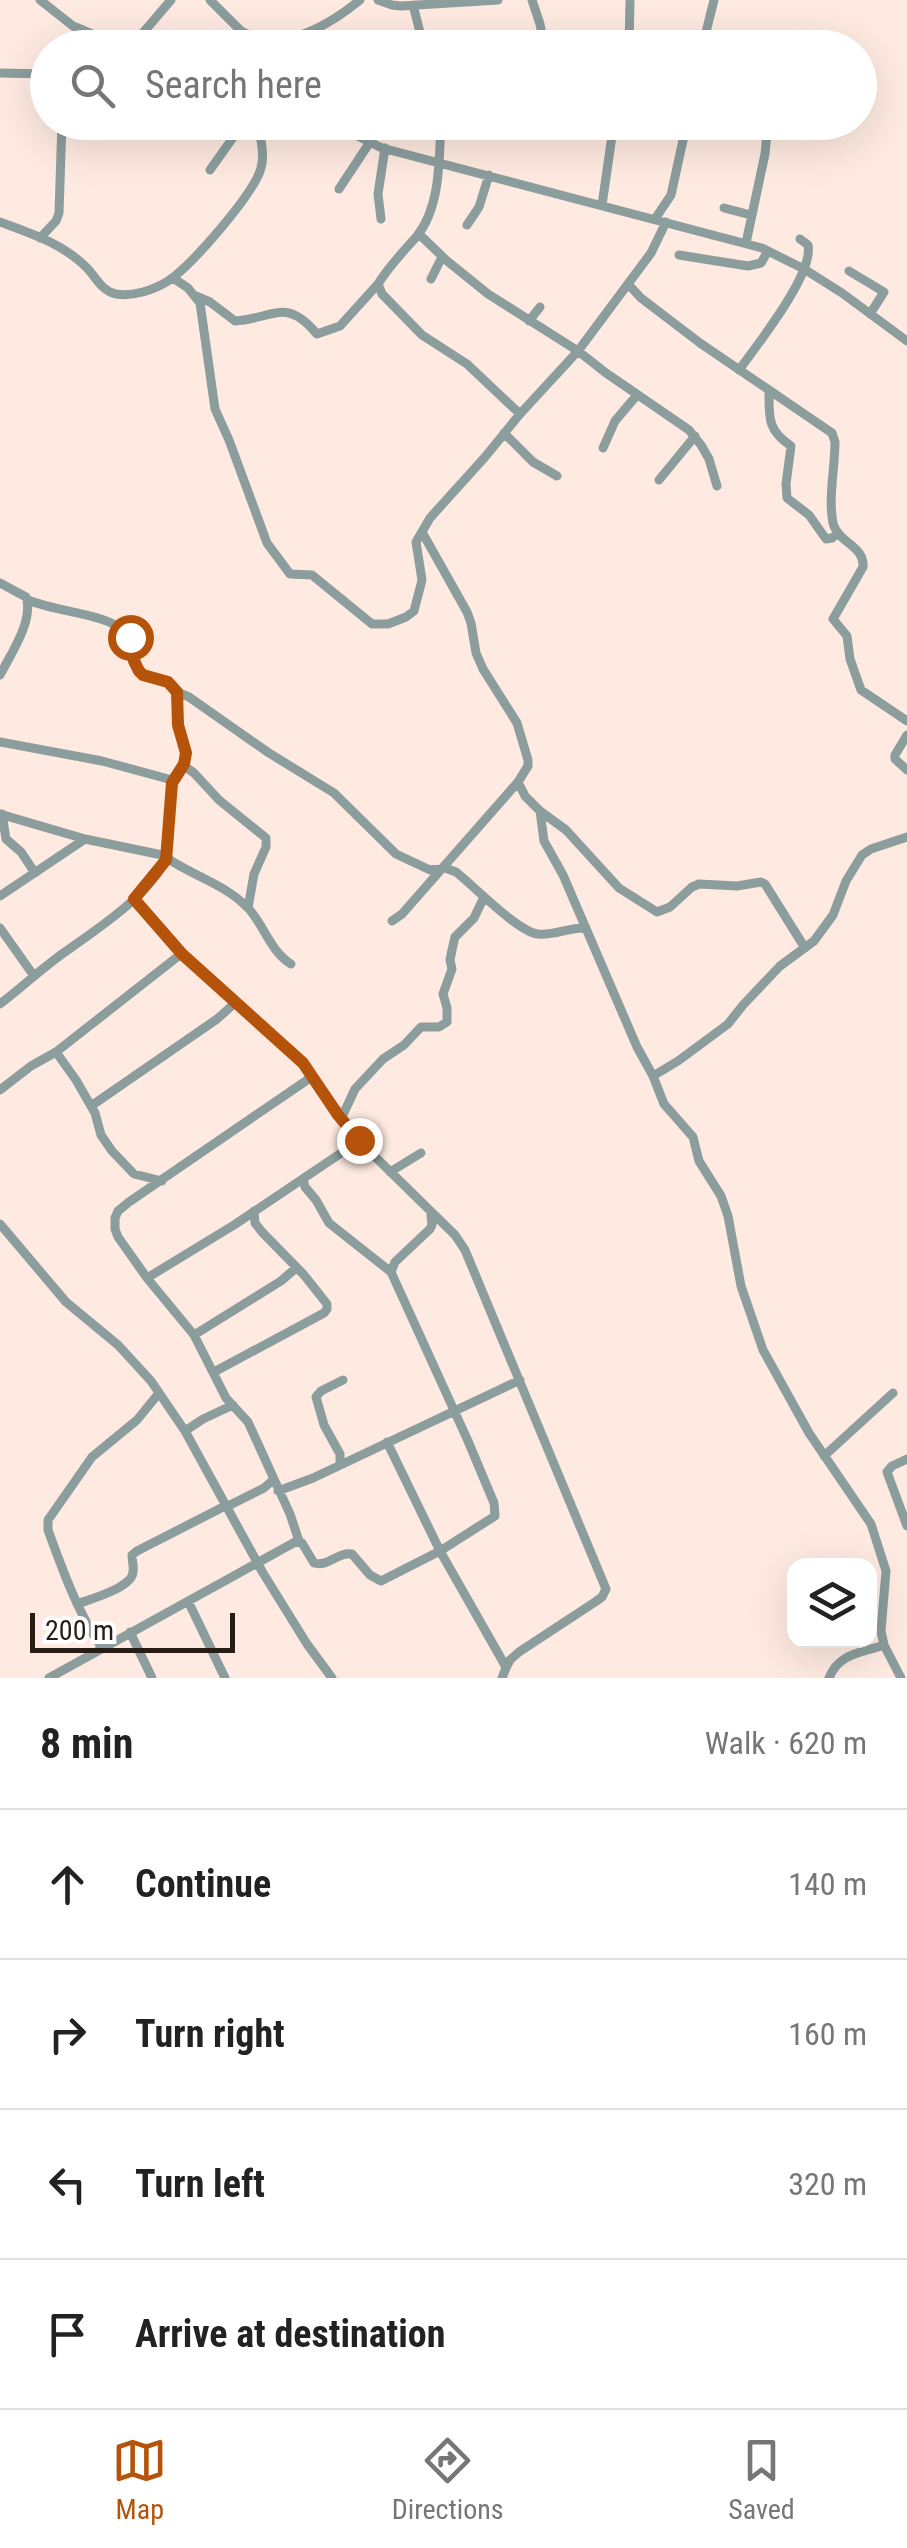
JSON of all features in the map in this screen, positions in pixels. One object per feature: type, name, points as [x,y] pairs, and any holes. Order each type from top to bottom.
[{"type":"street","points":[[40,0],[82,30]]},
{"type":"street","points":[[144,30],[172,0]]},
{"type":"street","points":[[210,0],[240,30]]},
{"type":"street","points":[[313,30],[360,0]]},
{"type":"street","points":[[378,0],[392,6],[498,0]]},
{"type":"street","points":[[532,0],[541,30]]},
{"type":"street","points":[[629,30],[630,0]]},
{"type":"street","points":[[706,30],[714,0]]},
{"type":"street","points":[[413,5],[419,30]]},
{"type":"street","points":[[0,73],[30,74]]},
{"type":"street","points":[[40,238],[59,213],[61,140]]},
{"type":"street","points":[[210,170],[231,140]]},
{"type":"street","points":[[0,222],[49,240],[87,268],[112,293],[135,293],[161,285],[222,226],[255,183],[262,163],[261,140]]},
{"type":"street","points":[[366,140],[768,251],[804,269],[907,341]]},
{"type":"street","points":[[172,278],[235,321],[281,311],[311,326],[318,334],[340,326],[419,234],[431,205],[441,140]]},
{"type":"street","points":[[602,205],[611,140]]},
{"type":"street","points":[[196,296],[214,408],[267,543],[286,572],[310,574],[372,624],[388,624],[412,614],[416,607],[422,580],[416,542],[430,518],[578,351],[651,254],[672,195],[683,140]]},
{"type":"street","points":[[746,243],[766,140]]},
{"type":"street","points":[[339,189],[370,142]]},
{"type":"street","points":[[381,220],[378,194],[385,148]]},
{"type":"street","points":[[466,225],[479,207],[489,175]]},
{"type":"street","points":[[724,208],[751,216]]},
{"type":"street","points":[[419,234],[488,294],[578,351],[695,436],[709,459],[718,486]]},
{"type":"street","points":[[739,370],[780,313],[804,269],[810,248],[800,239]]},
{"type":"street","points":[[679,255],[748,266],[761,263],[768,251]]},
{"type":"street","points":[[431,279],[442,256]]},
{"type":"street","points":[[849,270],[884,293],[870,314]]},
{"type":"street","points":[[853,301],[865,280]]},
{"type":"street","points":[[378,284],[382,294],[422,335],[468,364],[520,414]]},
{"type":"street","points":[[628,284],[667,318],[832,434],[833,520],[838,533],[864,561],[832,619],[847,636],[850,659],[862,690],[907,721]]},
{"type":"street","points":[[530,321],[540,307]]},
{"type":"street","points":[[769,390],[772,428],[777,437],[791,446],[787,498],[808,515],[826,539],[838,533]]},
{"type":"street","points":[[603,448],[615,421],[638,395]]},
{"type":"street","points":[[504,433],[533,462],[557,476]]},
{"type":"street","points":[[660,480],[695,436]]},
{"type":"street","points":[[392,921],[518,782],[528,764],[518,723],[483,669],[467,612],[422,532]]},
{"type":"street","points":[[0,583],[21,592],[28,600],[102,619],[124,630],[143,675],[168,682],[177,692],[190,696],[334,793],[396,854],[430,870],[445,868],[456,872],[531,933],[586,928]]},
{"type":"street","points":[[0,675],[19,637],[28,600]]},
{"type":"street","points":[[0,1004],[102,926],[162,868],[167,857],[172,780],[183,766],[186,753],[178,725],[177,692]]},
{"type":"street","points":[[907,735],[895,758],[907,770]]},
{"type":"street","points":[[0,742],[102,761],[172,780]]},
{"type":"street","points":[[183,766],[266,838],[248,908]]},
{"type":"street","points":[[518,782],[540,811],[566,830],[619,888],[657,912],[670,907],[699,884],[757,882],[765,884],[806,948]]},
{"type":"street","points":[[540,811],[544,841],[564,875],[637,1047],[664,1104],[694,1137],[699,1161],[721,1196],[755,1332],[792,1405],[864,1512],[884,1561],[887,1578],[881,1631],[900,1678]]},
{"type":"street","points":[[35,872],[6,839],[1,814],[85,839],[167,857],[226,890],[248,908],[272,946],[291,964]]},
{"type":"street","points":[[653,1076],[728,1024],[780,966],[823,931],[862,855],[907,837]]},
{"type":"street","points":[[0,896],[85,839]]},
{"type":"street","points":[[341,1119],[355,1089],[383,1059],[421,1028],[447,1022],[444,994],[452,969],[455,937],[474,918],[484,897]]},
{"type":"street","points":[[134,899],[182,954],[303,1063],[359,1140],[462,1244],[606,1589],[602,1597],[519,1652],[504,1673]]},
{"type":"street","points":[[0,928],[34,976]]},
{"type":"street","points":[[0,1090],[56,1052],[182,954]]},
{"type":"street","points":[[91,1106],[235,1003]]},
{"type":"street","points":[[56,1052],[91,1106],[101,1135],[134,1174],[162,1181]]},
{"type":"street","points":[[303,1178],[329,1224],[391,1272],[496,1510],[490,1520],[440,1551],[380,1581],[352,1554],[324,1565],[314,1564],[299,1540],[248,1422],[226,1398],[194,1335],[147,1278],[114,1229],[118,1212],[129,1202],[313,1076]]},
{"type":"street","points":[[147,1278],[359,1140]]},
{"type":"street","points":[[390,1172],[422,1153]]},
{"type":"street","points":[[214,1372],[326,1311],[327,1304],[255,1223],[254,1211]]},
{"type":"street","points":[[391,1272],[395,1262],[430,1229],[430,1212]]},
{"type":"street","points":[[0,1224],[66,1302],[118,1345],[159,1393],[185,1431],[307,1644],[332,1678]]},
{"type":"street","points":[[194,1335],[296,1268]]},
{"type":"street","points":[[340,1464],[340,1454],[324,1426],[316,1397],[344,1380]]},
{"type":"street","points":[[278,1491],[520,1380]]},
{"type":"street","points":[[102,1648],[77,1604],[48,1530],[48,1520],[92,1458],[136,1420],[159,1393]]},
{"type":"street","points":[[824,1456],[892,1393]]},
{"type":"street","points":[[185,1431],[234,1405]]},
{"type":"street","points":[[386,1442],[504,1673]]},
{"type":"street","points":[[907,1459],[888,1472],[907,1526]]},
{"type":"street","points":[[77,1604],[128,1582],[136,1551],[252,1495],[273,1480]]},
{"type":"street","points":[[49,1678],[299,1540]]},
{"type":"street","points":[[188,1601],[225,1678]]},
{"type":"street","points":[[130,1632],[152,1678]]},
{"type":"street","points":[[828,1678],[841,1659],[884,1645]]},
{"type":"route","points":[[130,637],[139,671],[172,684],[177,692],[178,725],[186,753],[172,783],[166,860],[134,899],[182,954],[303,1063],[359,1140]]}]
